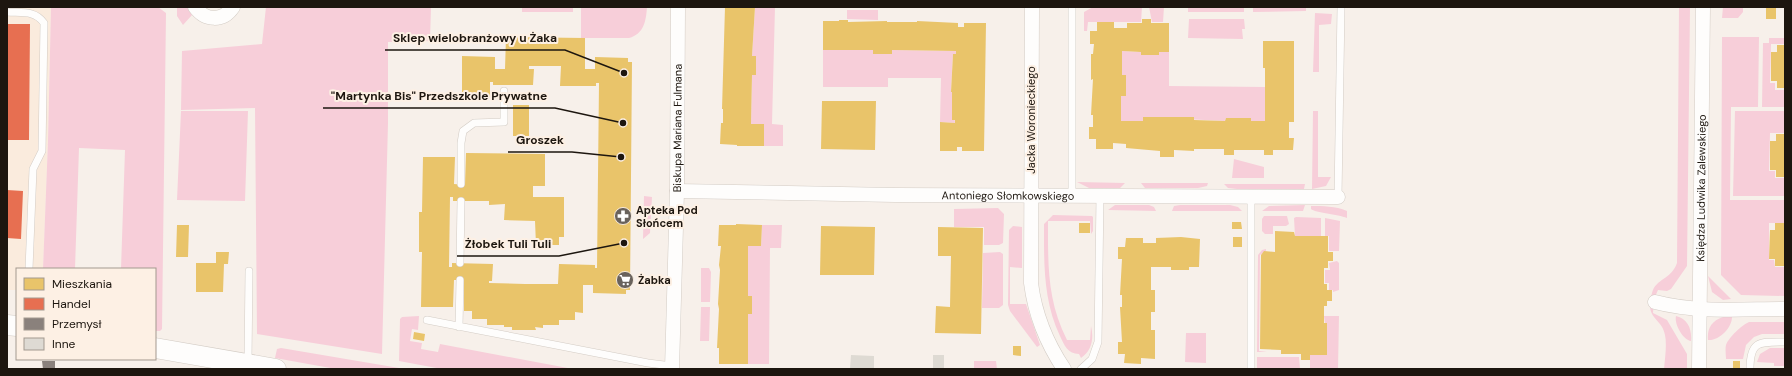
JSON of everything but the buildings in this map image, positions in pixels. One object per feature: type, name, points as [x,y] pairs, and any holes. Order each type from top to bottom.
[{"type":"street","points":[[195,7],[204,16],[217,18],[229,13],[233,7]]},
{"type":"street","name":"Biskupa Mariana Fulmana","points":[[672,367],[677,191],[678,7]]},
{"type":"street","name":"Jacka Woronieckiego","points":[[1032,7],[1030,268],[1036,313],[1048,342],[1064,369]]},
{"type":"street","name":"Księdza Ludwika Zalewskiego","points":[[1700,369],[1703,7]]},
{"type":"street","name":"Antoniego Słomkowskiego","points":[[677,191],[799,194],[1338,197]]},
{"type":"street","points":[[1655,302],[1671,306],[1700,308],[1785,309]]},
{"type":"street","points":[[156,348],[276,369]]},
{"type":"lane","points":[[1072,7],[1072,196]]},
{"type":"lane","points":[[1338,197],[1341,7]]},
{"type":"lane","points":[[7,12],[32,13],[39,16],[44,24],[42,151],[33,169],[29,268]]},
{"type":"lane","points":[[461,184],[461,143],[463,131],[474,123],[504,122],[504,91]]},
{"type":"lane","points":[[1081,369],[1092,359],[1098,342],[1100,196]]},
{"type":"lane","points":[[1251,197],[1251,369]]},
{"type":"lane","points":[[460,264],[461,201]]},
{"type":"lane","points":[[248,364],[249,271]]},
{"type":"lane","points":[[459,327],[460,280]]},
{"type":"lane","points":[[427,320],[672,367]]},
{"type":"lane","points":[[1750,369],[1751,355],[1758,344],[1764,341],[1785,342]]},
{"type":"shaded area","points":[[7,7],[51,7],[43,268],[16,268],[16,290],[7,290]]},
{"type":"shaded area","points":[[51,7],[158,7],[166,13],[162,329],[160,331],[156,331],[156,268],[121,268],[125,150],[79,148],[75,268],[43,268]]},
{"type":"shaded area","points":[[177,7],[187,7],[192,15],[183,25],[177,16]]},
{"type":"shaded area","points":[[266,7],[431,7],[430,41],[388,42],[388,123],[382,354],[257,334],[255,108],[181,110],[182,51],[262,44]]},
{"type":"shaded area","points":[[522,7],[573,7],[573,12],[522,12]]},
{"type":"shaded area","points":[[581,7],[647,7],[643,26],[634,36],[629,38],[581,38]]},
{"type":"shaded area","points":[[755,7],[775,7],[772,124],[783,125],[783,146],[764,146],[764,124],[751,124],[752,75],[756,75],[756,56],[752,56]]},
{"type":"shaded area","points":[[1093,7],[1142,7],[1141,22],[1088,22],[1087,31],[1084,31],[1084,12]]},
{"type":"shaded area","points":[[1149,7],[1164,7],[1163,22],[1152,22]]},
{"type":"shaded area","points":[[1188,7],[1244,7],[1244,12],[1188,12]]},
{"type":"shaded area","points":[[1253,7],[1306,7],[1306,11],[1253,12]]},
{"type":"shaded area","points":[[1679,7],[1690,7],[1687,266],[1671,289],[1667,291],[1658,290],[1654,299],[1653,313],[1667,320],[1687,354],[1687,369],[1664,369],[1666,339],[1661,325],[1652,313],[1650,302],[1654,288],[1671,273],[1677,263]]},
{"type":"shaded area","points":[[1723,7],[1743,7],[1743,12],[1738,18],[1722,18]]},
{"type":"shaded area","points":[[847,10],[878,10],[878,20],[847,19]]},
{"type":"shaded area","points":[[1315,13],[1332,14],[1331,24],[1319,25],[1319,72],[1313,72]]},
{"type":"shaded area","points":[[1189,19],[1244,19],[1245,29],[1242,29],[1243,39],[1188,38]]},
{"type":"shaded area","points":[[1722,37],[1759,37],[1758,107],[1731,107],[1730,200],[1785,200],[1785,223],[1769,223],[1769,260],[1774,260],[1775,267],[1785,267],[1785,296],[1741,295],[1721,275]]},
{"type":"shaded area","points":[[1769,38],[1785,38],[1785,44],[1771,44],[1770,83],[1775,83],[1775,90],[1785,90],[1785,107],[1762,107],[1763,43],[1769,43]]},
{"type":"shaded area","points":[[823,50],[873,50],[873,54],[892,54],[892,50],[956,51],[956,54],[953,54],[951,91],[955,123],[940,122],[941,78],[888,78],[888,87],[823,87]]},
{"type":"shaded area","points":[[1122,51],[1141,52],[1141,55],[1159,55],[1159,52],[1169,52],[1169,86],[1265,87],[1265,121],[1251,121],[1251,118],[1226,118],[1225,121],[1143,117],[1143,121],[1121,121],[1121,96],[1126,75],[1122,75]]},
{"type":"shaded area","points":[[181,111],[248,111],[245,201],[177,200]]},
{"type":"shaded area","points":[[1313,111],[1318,111],[1318,177],[1331,177],[1326,186],[1312,189]]},
{"type":"shaded area","points":[[1735,111],[1785,111],[1785,133],[1770,133],[1769,171],[1775,171],[1775,178],[1785,178],[1785,196],[1733,196]]},
{"type":"shaded area","points":[[1234,159],[1264,167],[1264,178],[1232,178]]},
{"type":"shaded area","points":[[1077,182],[1125,183],[1120,188],[1089,188]]},
{"type":"shaded area","points":[[1141,183],[1208,183],[1207,186],[1198,188],[1145,188]]},
{"type":"shaded area","points":[[1224,184],[1305,184],[1304,189],[1237,189],[1228,188]]},
{"type":"shaded area","points":[[644,196],[652,197],[650,233],[643,239]]},
{"type":"shaded area","points":[[1115,205],[1149,205],[1154,207],[1156,211],[1108,210]]},
{"type":"shaded area","points":[[1230,205],[1238,207],[1242,211],[1172,211],[1174,206]]},
{"type":"shaded area","points":[[1305,205],[1303,211],[1262,211],[1269,206]]},
{"type":"shaded area","points":[[1311,206],[1342,209],[1347,211],[1347,218],[1313,210],[1311,209]]},
{"type":"shaded area","points":[[998,208],[1004,214],[1003,243],[999,245],[984,245],[984,227],[954,227],[954,209]]},
{"type":"shaded area","points":[[1053,215],[1093,217],[1093,231],[1091,234],[1090,221],[1048,221],[1050,282],[1052,296],[1060,325],[1067,340],[1090,340],[1091,326],[1092,340],[1090,348],[1081,358],[1079,354],[1069,351],[1063,343],[1054,322],[1047,295],[1044,224]]},
{"type":"shaded area","points":[[1264,216],[1287,216],[1289,224],[1286,226],[1273,226],[1273,234],[1265,234],[1262,231],[1262,219]]},
{"type":"shaded area","points":[[1294,218],[1321,218],[1321,236],[1295,236]]},
{"type":"shaded area","points":[[1325,218],[1340,221],[1339,251],[1329,251],[1329,236],[1325,236]]},
{"type":"shaded area","points":[[762,225],[782,225],[781,248],[770,248],[769,364],[748,364],[748,314],[752,314],[752,296],[748,296],[748,246],[761,246]]},
{"type":"shaded area","points":[[1013,226],[1022,227],[1022,268],[1010,267],[1010,304],[1026,304],[1040,345],[1037,347],[1010,311],[1008,305],[1009,230]]},
{"type":"shaded area","points":[[1266,249],[1266,251],[1260,255],[1259,351],[1267,352],[1257,352],[1258,255],[1262,250]]},
{"type":"shaded area","points":[[1000,252],[1003,254],[1003,305],[999,308],[982,308],[983,253]]},
{"type":"shaded area","points":[[1337,261],[1339,263],[1339,290],[1333,292],[1333,290],[1329,290],[1329,283],[1325,283],[1325,270],[1330,270],[1329,263]]},
{"type":"shaded area","points":[[701,268],[709,268],[711,272],[710,302],[701,302]]},
{"type":"shaded area","points":[[1708,276],[1731,299],[1723,300],[1712,292]]},
{"type":"shaded area","points":[[701,307],[710,307],[709,341],[700,341]]},
{"type":"shaded area","points":[[419,316],[418,330],[412,329],[410,341],[422,343],[421,349],[438,352],[440,344],[573,369],[442,369],[399,361],[400,319],[402,317]]},
{"type":"shaded area","points":[[1324,316],[1339,316],[1338,369],[1310,369],[1310,355],[1327,355],[1327,324],[1325,323]]},
{"type":"shaded area","points":[[1676,316],[1684,319],[1688,325],[1691,332],[1691,341],[1682,335],[1676,323]]},
{"type":"shaded area","points":[[1723,317],[1732,317],[1730,325],[1720,336],[1712,340],[1708,340],[1709,329],[1715,321]]},
{"type":"shaded area","points":[[1749,322],[1785,322],[1785,334],[1762,334],[1754,337],[1746,345],[1743,359],[1726,359],[1726,345],[1730,338]]},
{"type":"shaded area","points":[[1186,333],[1206,333],[1206,363],[1185,362]]},
{"type":"shaded area","points":[[281,348],[405,369],[336,369],[275,358],[277,349]]},
{"type":"shaded area","points":[[1770,348],[1785,348],[1785,366],[1774,366],[1774,363],[1757,362],[1760,354]]},
{"type":"shaded area","points":[[1257,357],[1299,357],[1300,369],[1257,369]]},
{"type":"shaded area","points":[[974,361],[996,361],[997,369],[974,369]]},
{"type":"place","name":"Sklep wielobranżowy u Żaka","points":[[624,73]]},
{"type":"place","name":"\"Martynka Bis\" Przedszkole Prywatne","points":[[623,123]]},
{"type":"place","name":"Groszek","points":[[621,157]]},
{"type":"place","name":"Apteka Pod Słońcem","points":[[623,216]]},
{"type":"place","name":"Żłobek Tuli Tuli","points":[[624,243]]},
{"type":"place","name":"Żabka","points":[[625,280]]}]
